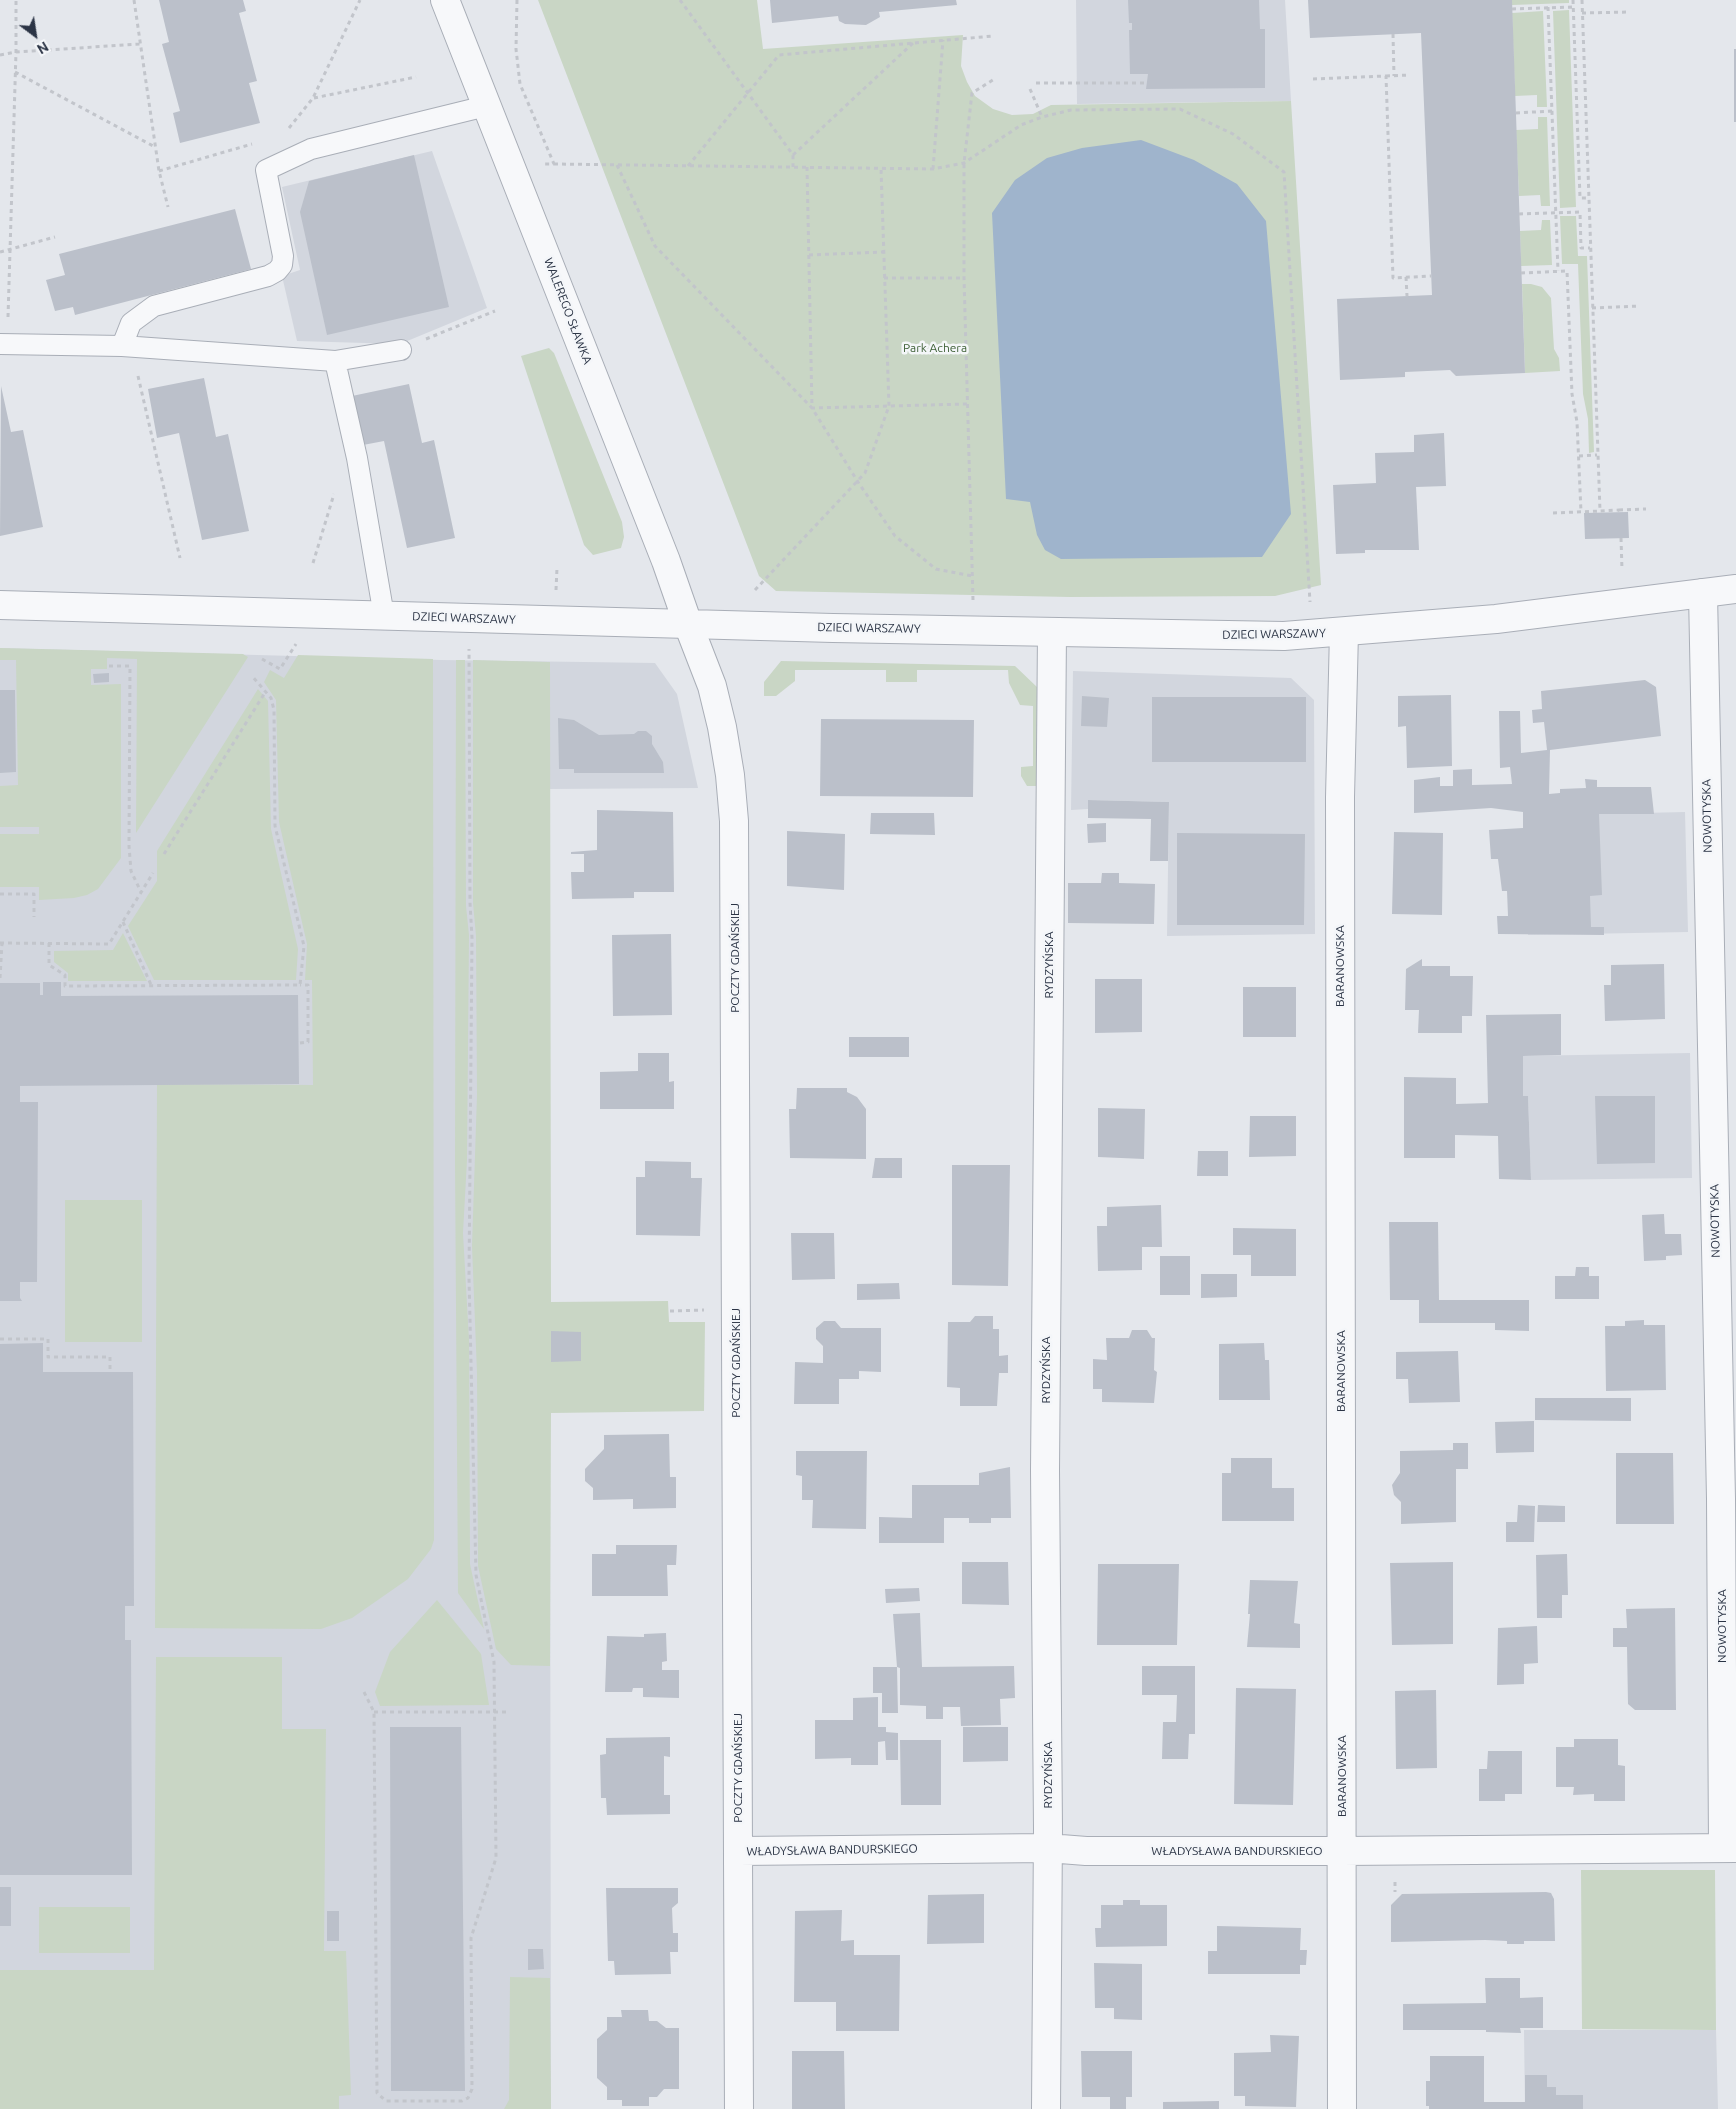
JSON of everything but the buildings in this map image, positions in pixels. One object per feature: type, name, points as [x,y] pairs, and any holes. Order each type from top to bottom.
[{"type":"street","name":"WALEREGO SŁAWKA","points":[[445,0],[666,561],[688,624]]},
{"type":"street","name":"DZIECI WARSZAWY","points":[[0,605],[688,624],[1284,636],[1496,619],[1736,590]]},
{"type":"street","name":"NOWOTYSKA","points":[[1703,594],[1730,1848]]},
{"type":"street","name":"POCZTY GDAŃSKIEJ","points":[[688,624],[712,686],[722,727],[730,775],[734,821],[740,2109]]},
{"type":"street","name":"RYDZYŃSKA","points":[[1046,2109],[1048,1848],[1045,1460],[1052,632]]},
{"type":"street","name":"BARANOWSKA","points":[[1342,2109],[1340,797],[1344,632]]},
{"type":"street","name":"WŁADYSŁAWA BANDURSKIEGO","points":[[739,1851],[1048,1848],[1086,1851],[1342,1851],[1730,1848]]},
{"type":"lane","points":[[122,346],[131,323],[154,306],[268,276],[277,271],[282,265],[283,256],[266,170],[310,149],[486,106]]},
{"type":"lane","points":[[4,344],[122,346],[335,360],[401,350]]},
{"type":"lane","points":[[335,360],[356,458],[384,616]]},
{"type":"path","points":[[4,344],[16,52],[16,0]]},
{"type":"path","points":[[134,0],[159,171],[168,207]]},
{"type":"path","points":[[283,135],[313,98],[360,0]]},
{"type":"path","points":[[517,0],[516,49],[520,84],[554,164]]},
{"type":"path","points":[[680,0],[793,155],[793,167]]},
{"type":"path","points":[[1573,0],[1580,198],[1589,198]]},
{"type":"path","points":[[1582,0],[1600,511]]},
{"type":"path","points":[[1512,9],[1573,6]]},
{"type":"path","points":[[1548,8],[1558,271]]},
{"type":"path","points":[[1582,13],[1628,12]]},
{"type":"path","points":[[1393,34],[1394,76]]},
{"type":"path","points":[[688,166],[779,55],[993,36]]},
{"type":"path","points":[[933,168],[943,40]]},
{"type":"path","points":[[793,155],[913,43]]},
{"type":"path","points":[[0,55],[16,52],[140,44]]},
{"type":"path","points":[[15,72],[156,148]]},
{"type":"path","points":[[1313,79],[1409,75]]},
{"type":"path","points":[[1386,76],[1393,278],[1431,276]]},
{"type":"path","points":[[313,98],[416,77]]},
{"type":"path","points":[[973,601],[964,278],[964,163],[972,93],[996,78]]},
{"type":"path","points":[[1036,83],[1146,83]]},
{"type":"path","points":[[1030,89],[1042,117]]},
{"type":"path","points":[[510,164],[933,168],[964,163],[1021,125],[1042,117],[1071,110],[1180,109],[1233,134],[1284,172],[1310,602]]},
{"type":"path","points":[[1516,113],[1552,112]]},
{"type":"path","points":[[159,171],[261,142]]},
{"type":"path","points":[[616,165],[655,246],[812,408],[858,482],[895,536],[936,569],[972,576]]},
{"type":"path","points":[[807,167],[812,408]]},
{"type":"path","points":[[755,590],[865,473],[889,406],[882,252],[881,168]]},
{"type":"path","points":[[1519,214],[1580,212],[1582,248],[1590,248]]},
{"type":"path","points":[[0,252],[55,237]]},
{"type":"path","points":[[809,255],[882,252]]},
{"type":"path","points":[[1521,273],[1567,271],[1572,394],[1577,422],[1581,512]]},
{"type":"path","points":[[1406,277],[1407,296]]},
{"type":"path","points":[[884,278],[964,278]]},
{"type":"path","points":[[1592,308],[1638,306]]},
{"type":"path","points":[[401,350],[494,311]]},
{"type":"path","points":[[136,370],[180,558]]},
{"type":"path","points":[[812,408],[967,404]]},
{"type":"path","points":[[1579,456],[1597,455]]},
{"type":"path","points":[[314,563],[342,464],[356,458]]},
{"type":"path","points":[[1553,513],[1646,509]]},
{"type":"path","points":[[1620,538],[1622,570]]},
{"type":"path","points":[[556,594],[557,568]]},
{"type":"path","points":[[262,659],[280,669],[296,642]]},
{"type":"path","points":[[364,1692],[374,1712],[377,2093],[386,2101],[462,2101],[468,2098],[472,2088],[471,1938],[496,1858],[494,1662],[476,1575],[468,1232],[472,971],[469,646]]},
{"type":"path","points":[[109,666],[130,666],[129,846],[131,871],[141,892]]},
{"type":"path","points":[[252,676],[271,698],[274,710],[275,826],[304,946],[300,985]]},
{"type":"path","points":[[164,854],[266,691]]},
{"type":"path","points":[[0,978],[1,943],[109,944],[153,873]]},
{"type":"path","points":[[0,894],[34,894],[34,917]]},
{"type":"path","points":[[123,922],[152,987]]},
{"type":"path","points":[[49,943],[49,965],[65,974],[65,986],[308,985],[308,1042],[300,1043]]},
{"type":"path","points":[[670,1311],[712,1310]]},
{"type":"path","points":[[0,1338],[48,1339],[48,1357],[110,1357],[110,1372]]},
{"type":"path","points":[[374,1712],[508,1712]]},
{"type":"shaded area","points":[[1076,0],[1285,0],[1291,101],[1077,104]]},
{"type":"shaded area","points":[[432,151],[487,308],[400,344],[297,341],[282,276],[300,270],[282,187]]},
{"type":"shaded area","points":[[0,648],[441,660],[655,663],[677,694],[698,788],[549,789],[551,2109],[156,2109],[154,1970],[0,1970]]},
{"type":"shaded area","points":[[1073,671],[1291,678],[1314,700],[1315,934],[1167,936],[1169,802],[1089,800],[1088,809],[1071,810]]},
{"type":"shaded area","points":[[1523,812],[1599,814],[1685,812],[1688,932],[1528,935]]},
{"type":"shaded area","points":[[1690,1053],[1692,1178],[1531,1180],[1528,1097],[1523,1096],[1523,1056]]},
{"type":"shaded area","points":[[1524,2030],[1716,2030],[1718,2109],[1525,2109]]},
{"type":"green space","name":"Park Achera","points":[[538,0],[757,0],[763,49],[963,35],[961,66],[975,96],[993,109],[1012,115],[1033,114],[1051,105],[1291,101],[1321,585],[1275,596],[1070,597],[776,591],[759,576]]},
{"type":"green space","points":[[1512,0],[1569,0],[1569,3],[1512,5]]},
{"type":"green space","points":[[1569,10],[1576,207],[1560,208],[1553,11]]},
{"type":"green space","points":[[1543,11],[1547,107],[1537,107],[1537,95],[1515,96],[1512,13]]},
{"type":"green space","points":[[1538,117],[1547,117],[1550,206],[1541,206],[1540,195],[1519,196],[1516,130],[1538,129]]},
{"type":"green space","points":[[1560,216],[1576,216],[1578,256],[1587,256],[1594,452],[1589,453],[1588,419],[1583,394],[1578,264],[1562,264]]},
{"type":"green space","points":[[1542,220],[1550,220],[1552,265],[1521,266],[1520,231],[1541,230]]},
{"type":"green space","points":[[1522,284],[1542,287],[1551,298],[1554,349],[1559,358],[1560,371],[1525,373]]},
{"type":"green space","points":[[549,348],[554,353],[622,522],[624,537],[621,548],[593,555],[584,545],[521,356]]},
{"type":"green space","points":[[0,648],[243,654],[248,657],[136,833],[137,659],[107,658],[107,669],[91,669],[91,685],[121,684],[121,858],[98,889],[87,895],[74,898],[39,900],[39,887],[0,887],[0,834],[39,834],[39,827],[0,827],[0,786],[18,785],[16,660],[0,660]]},
{"type":"green space","points":[[298,655],[433,659],[434,1540],[431,1549],[408,1579],[352,1618],[321,1629],[155,1628],[157,1084],[313,1085],[312,980],[305,980],[307,944],[279,822],[276,700],[264,682],[270,670],[284,678]]},
{"type":"green space","points":[[456,660],[465,660],[466,906],[469,935],[467,1160],[463,1233],[469,1340],[470,1564],[484,1629],[458,1593],[455,1162]]},
{"type":"green space","points":[[473,660],[550,662],[551,1302],[668,1301],[669,1322],[705,1322],[704,1411],[551,1413],[550,1666],[511,1665],[496,1649],[478,1566],[477,1373],[472,1246],[477,1095],[476,936],[473,903]]},
{"type":"green space","points":[[781,661],[1015,666],[1037,687],[1036,786],[1027,786],[1021,776],[1021,767],[1033,766],[1033,706],[1020,705],[1009,683],[1008,670],[917,670],[917,682],[886,682],[886,670],[795,670],[795,681],[776,696],[764,696],[764,682]]},
{"type":"green space","points":[[258,689],[268,701],[271,829],[298,949],[296,980],[154,980],[128,926],[157,881],[157,851]]},
{"type":"green space","points":[[123,933],[147,981],[68,981],[68,973],[54,962],[54,951],[113,950]]},
{"type":"green space","points":[[65,1200],[142,1200],[142,1342],[65,1342]]},
{"type":"green space","points":[[437,1600],[481,1654],[489,1705],[380,1706],[375,1692],[390,1652]]},
{"type":"green space","points":[[156,1657],[282,1657],[282,1729],[326,1729],[324,1951],[346,1951],[351,2095],[339,2096],[339,2109],[0,2109],[0,1970],[154,1970]]},
{"type":"green space","points":[[1581,1870],[1715,1870],[1716,2030],[1582,2029]]},
{"type":"green space","points":[[39,1907],[130,1907],[130,1953],[39,1953]]},
{"type":"green space","points":[[510,1977],[550,1978],[551,2109],[504,2109],[509,2100]]},
{"type":"water","points":[[1141,140],[1194,160],[1237,184],[1266,221],[1291,514],[1262,557],[1061,559],[1045,550],[1037,535],[1030,502],[1006,499],[992,213],[1015,180],[1047,158],[1082,148]]}]
